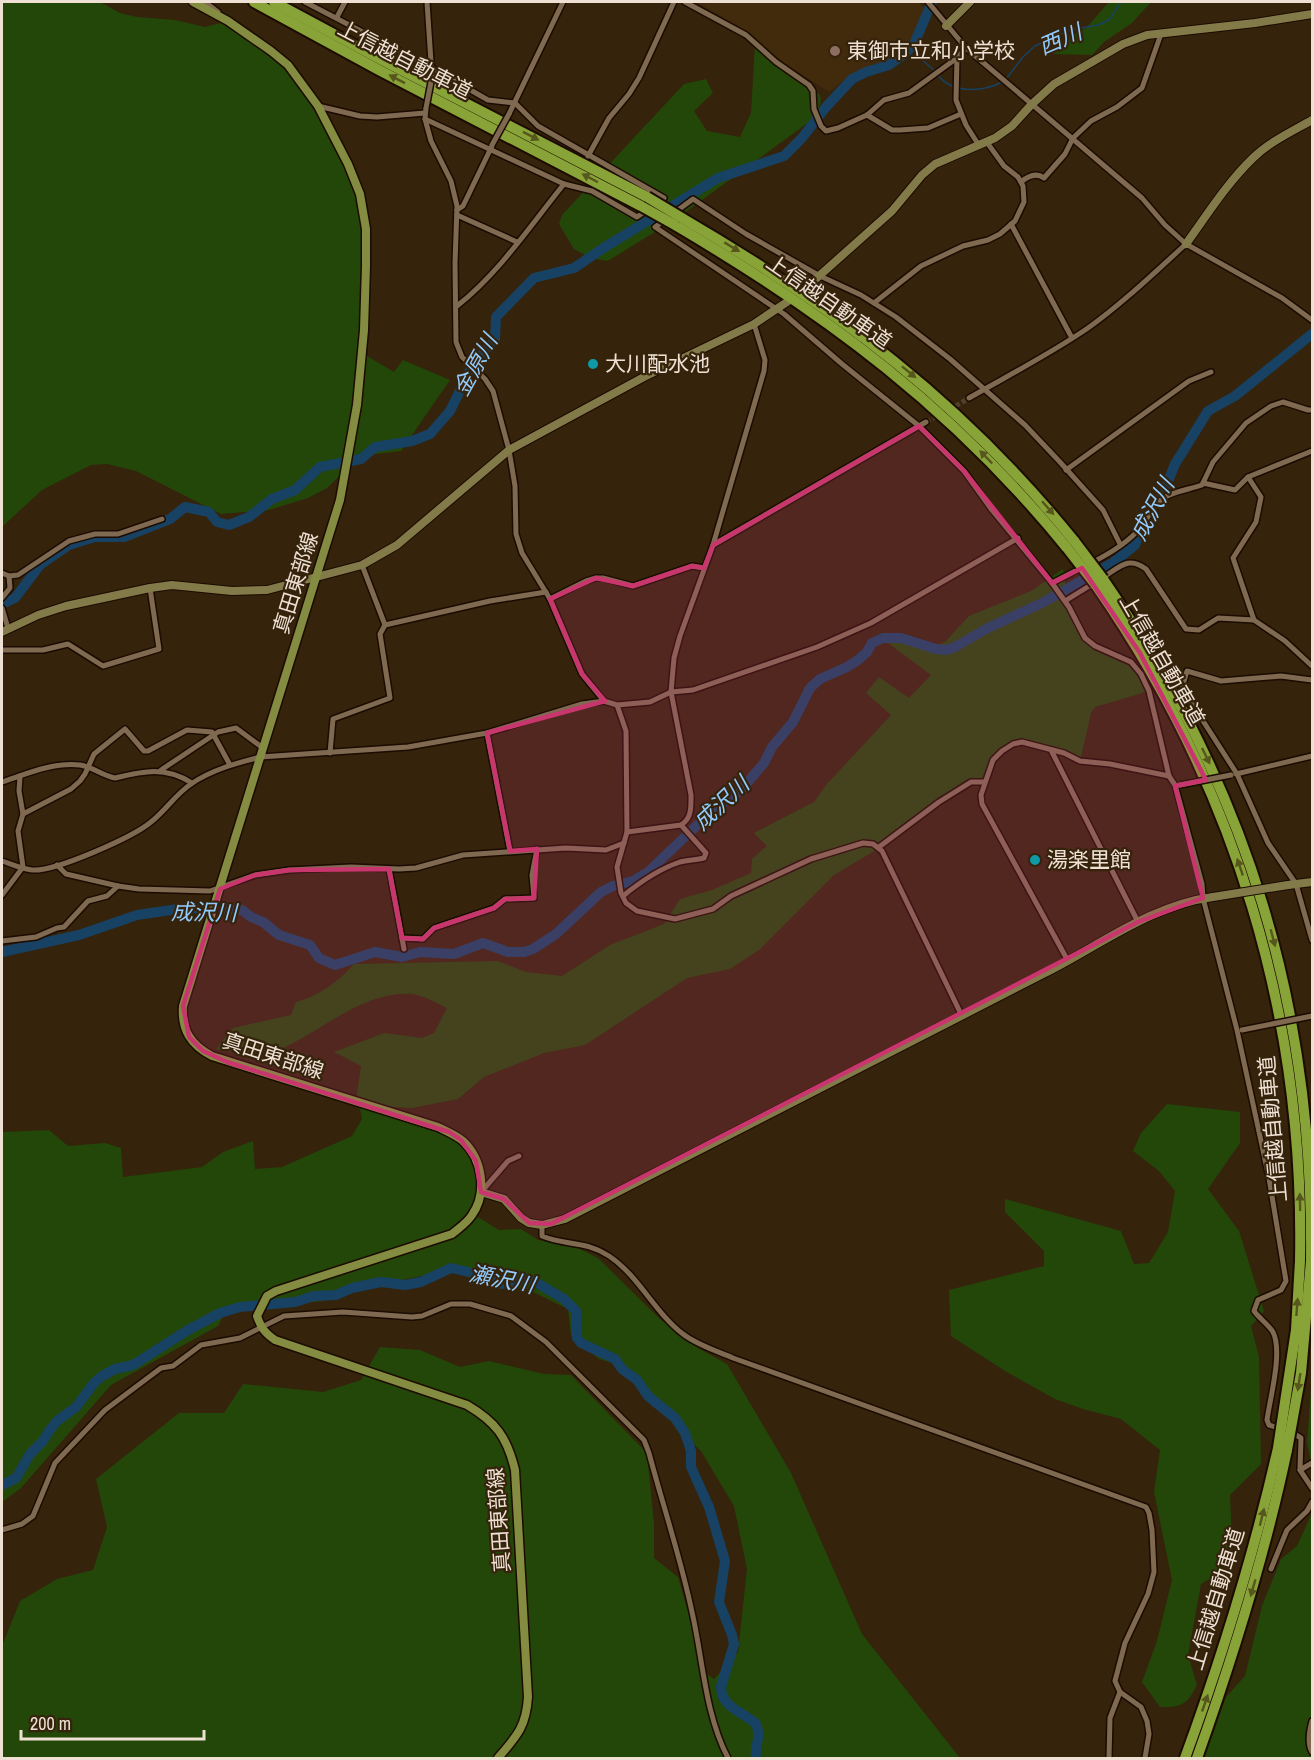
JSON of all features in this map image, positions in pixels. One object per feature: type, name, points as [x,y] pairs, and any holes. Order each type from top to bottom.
[{"type":"highway","name":"上信越自動車道","points":[[254,2],[379,70],[644,201]]},
{"type":"highway","name":"上信越自動車道","points":[[274,2],[678,221],[843,333],[895,374],[984,454],[1071,545],[1099,581],[1181,727],[1219,811],[1250,896],[1273,979],[1291,1083],[1305,1261],[1283,1449],[1270,1526],[1248,1605],[1197,1758]]},
{"type":"highway","name":"上信越自動車道","points":[[1185,1758],[1237,1604],[1283,1449]]},
{"type":"main road","name":"真田東部線","points":[[193,2],[228,21],[288,65],[318,106],[348,164],[360,194],[366,238],[364,330],[357,405],[340,500],[183,1006],[183,1022],[194,1044],[212,1056],[375,1106],[449,1132],[461,1140],[476,1161],[481,1176],[481,1192]]},
{"type":"main road","points":[[261,1327],[257,1316],[267,1296],[293,1284],[452,1234],[473,1214],[481,1192]]},
{"type":"main road","name":"真田東部線","points":[[261,1327],[266,1334],[287,1345],[467,1405],[498,1428],[505,1440],[515,1470],[528,1697],[526,1719],[519,1732],[498,1758]]},
{"type":"street","points":[[205,2],[228,21]]},
{"type":"street","points":[[305,2],[337,17],[488,100],[515,103],[537,126],[664,198],[637,217],[592,191],[564,184],[425,114],[360,116],[318,106]]},
{"type":"street","points":[[337,17],[345,2]]},
{"type":"street","points":[[427,2],[432,76],[425,114],[431,141],[451,181],[457,212],[456,342],[462,357],[485,379],[492,391],[509,450],[515,486],[516,534],[522,553],[550,599],[582,674],[604,701]]},
{"type":"street","points":[[457,212],[464,206],[563,2]]},
{"type":"street","points":[[588,156],[609,118],[639,78],[674,2]]},
{"type":"street","points":[[685,2],[746,35],[776,62],[809,85],[813,91],[814,109],[821,126],[826,131],[867,115],[884,100],[909,93],[957,58],[966,48]]},
{"type":"street","points":[[928,2],[966,48],[1142,198],[1164,225],[1186,244],[1282,298],[1312,320]]},
{"type":"street","points":[[946,26],[970,2]]},
{"type":"street","points":[[810,284],[892,211],[922,175],[935,164],[995,138],[1012,126],[1054,84],[1123,44],[1147,35],[1312,14]]},
{"type":"street","points":[[1021,182],[1030,175],[1040,175],[1044,178],[1065,154],[1073,138],[1091,121],[1117,108],[1142,88],[1161,34]]},
{"type":"street","points":[[874,303],[921,266],[963,246],[988,240],[1000,234],[1015,221],[1024,202],[1025,194],[1021,182],[982,143],[961,114],[956,100],[957,58]]},
{"type":"street","points":[[867,115],[892,130],[900,130],[928,128],[961,114]]},
{"type":"street","points":[[969,398],[1072,338],[1126,298],[1186,244],[1229,184],[1252,158],[1312,120]]},
{"type":"street","points":[[457,306],[494,272],[564,184]]},
{"type":"street","points":[[1120,544],[1102,510],[1025,425],[950,359],[896,317],[861,295],[820,276],[746,234],[693,199],[656,227],[778,309],[919,426],[964,471],[992,510],[1018,538],[1065,601],[1086,638],[1095,646],[1131,662],[1141,674],[1149,691],[1169,776],[1177,785],[1202,884],[1203,898],[1240,1030],[1269,1178],[1286,1281],[1281,1290],[1258,1300],[1254,1311],[1271,1329],[1277,1352],[1267,1420],[1269,1425],[1295,1433],[1301,1438],[1300,1470],[1312,1488]]},
{"type":"street","points":[[457,212],[517,242]]},
{"type":"street","points":[[1011,224],[1072,338]]},
{"type":"street","points":[[2,608],[5,630],[38,615],[66,606],[150,588],[172,585],[232,591],[267,590],[362,565],[397,545],[509,450],[644,377],[754,324],[787,302]]},
{"type":"street","points":[[627,832],[681,825],[687,821],[691,808],[691,795],[671,692],[674,658],[713,545],[764,371],[765,360],[754,324]]},
{"type":"street","points":[[1066,470],[1189,381],[1211,372]]},
{"type":"street","points":[[1052,583],[1108,554],[1141,528],[1165,497],[1202,485],[1213,462],[1239,431],[1246,423],[1271,406],[1283,402],[1312,410]]},
{"type":"street","points":[[713,545],[926,422]]},
{"type":"street","points":[[1203,483],[1234,490],[1248,477],[1312,451]]},
{"type":"street","points":[[1248,477],[1261,497],[1256,522],[1233,558],[1254,620]]},
{"type":"street","points":[[2,573],[9,576],[18,575],[69,541],[95,534],[118,534],[162,519]]},
{"type":"street","points":[[2,861],[34,870],[83,857],[140,830],[192,783],[230,765],[260,757],[408,747],[487,733],[582,704],[604,701],[617,705],[650,702],[671,692],[693,690],[817,647],[871,623],[1018,538]]},
{"type":"street","points":[[1065,601],[1128,562],[1138,563],[1146,569],[1186,629],[1199,630],[1218,618],[1254,620],[1286,641],[1312,666]]},
{"type":"street","points":[[362,565],[385,625]]},
{"type":"street","points":[[550,599],[597,578],[633,586],[692,566],[704,568]]},
{"type":"street","points":[[2,598],[10,588],[9,576]]},
{"type":"street","points":[[2,650],[43,650],[68,644],[103,666],[159,649],[150,588]]},
{"type":"street","points":[[330,753],[333,719],[390,698],[380,634],[385,625],[546,592]]},
{"type":"street","points":[[1312,680],[1281,676],[1221,681],[1187,671],[1182,688],[1234,775],[1292,885],[1312,940]]},
{"type":"street","points":[[617,705],[626,731],[627,832],[617,867],[626,903],[637,911],[675,919],[713,909],[731,896],[811,859],[863,843],[873,844],[882,850],[961,1014]]},
{"type":"street","points":[[159,771],[214,735],[236,728],[263,748]]},
{"type":"street","points":[[23,814],[71,789],[80,781],[94,754],[125,729],[144,751],[187,730],[212,732],[230,765]]},
{"type":"street","points":[[487,733],[510,851]]},
{"type":"street","points":[[1068,962],[982,804],[981,795],[993,760],[1013,744],[1022,742],[1064,753],[1080,761],[1110,764],[1169,776]]},
{"type":"street","points":[[1051,750],[1138,922]]},
{"type":"street","points":[[1177,785],[1234,775],[1312,756]]},
{"type":"street","points":[[2,782],[62,765],[88,767],[115,778],[141,772],[159,771],[179,774],[192,783]]},
{"type":"street","points":[[2,895],[23,867],[18,831],[23,814],[19,791],[20,776]]},
{"type":"street","points":[[879,847],[939,802],[971,782],[985,782]]},
{"type":"street","points":[[623,896],[640,882],[663,869],[682,861],[704,858],[706,853],[702,846],[681,825]]},
{"type":"street","points":[[57,865],[66,874],[118,886],[139,889],[210,891],[255,875],[289,870],[351,867],[416,868],[463,855],[537,849],[606,850],[624,843]]},
{"type":"street","points":[[402,938],[423,939],[434,928],[494,908],[505,899],[534,898],[532,875],[537,849]]},
{"type":"street","points":[[389,869],[404,949]]},
{"type":"street","points":[[519,1155],[508,1161],[481,1192],[504,1199],[521,1218],[530,1223],[542,1225],[565,1219],[1169,908],[1203,898],[1312,882]]},
{"type":"street","points":[[2,941],[36,937],[64,927],[88,901],[107,896],[118,886]]},
{"type":"street","points":[[1240,1030],[1312,1016]]},
{"type":"street","points":[[542,1225],[543,1236],[553,1241],[578,1243],[593,1248],[624,1268],[682,1334],[699,1343],[733,1358],[1146,1507],[1152,1530],[1154,1572],[1148,1594],[1125,1643],[1115,1681],[1120,1692],[1141,1707],[1147,1721],[1149,1734],[1145,1758]]},
{"type":"street","points":[[2,1530],[22,1524],[33,1516],[55,1463],[105,1410],[118,1398],[161,1368],[173,1366],[201,1345],[240,1338],[284,1316],[313,1313],[343,1312],[412,1317],[422,1316],[451,1304],[471,1304],[511,1316],[546,1342],[644,1440],[692,1610],[706,1688],[717,1731],[728,1758]]},
{"type":"street","points":[[1300,1470],[1312,1463]]},
{"type":"street","points":[[1271,1569],[1287,1530],[1307,1511],[1312,1502]]},
{"type":"street","points":[[1109,1758],[1110,1718],[1120,1692]]},
{"type":"street","points":[[1312,1722],[1309,1732],[1312,1752]]},
{"type":"highlighted area","points":[[919,426],[964,471],[1052,583],[1082,568],[1140,653],[1206,780],[1175,786],[1203,898],[1138,922],[551,1224],[529,1223],[504,1199],[481,1192],[476,1161],[461,1140],[449,1132],[227,1062],[203,1051],[189,1037],[183,1006],[220,889],[255,875],[289,870],[389,869],[402,938],[423,939],[434,928],[494,908],[505,899],[534,898],[537,849],[510,851],[487,733],[605,701],[582,674],[550,599],[596,578],[633,586],[692,566],[704,568],[713,545]]},
{"type":"shaded area","name":"東御市立和小学校","points":[[696,2],[919,2],[924,8],[909,44],[893,59],[852,74],[829,92],[784,63],[738,26]]},
{"type":"green space","points":[[2,2],[100,2],[120,13],[137,17],[175,20],[205,27],[228,21],[271,51],[299,80],[348,164],[364,212],[362,353],[394,372],[403,360],[450,380],[401,451],[360,456],[327,488],[308,498],[269,510],[221,514],[136,471],[107,464],[91,465],[42,490],[2,527]]},
{"type":"green space","points":[[1109,2],[1151,2],[1132,23],[1104,42],[1092,55],[1053,54],[1066,38],[1086,28]]},
{"type":"green space","points":[[755,44],[820,95],[819,106],[809,122],[676,219],[611,259],[607,261],[590,258],[574,249],[559,224],[562,215],[684,84],[706,79],[713,93],[694,111],[707,131],[740,137],[751,113]]},
{"type":"green space","points":[[1063,569],[1069,607],[1085,638],[1130,665],[1149,691],[1095,707],[1091,713],[1080,761],[1031,744],[1013,744],[993,760],[985,782],[971,782],[871,853],[834,875],[759,950],[730,969],[687,978],[585,1045],[544,1053],[484,1077],[458,1099],[412,1108],[378,1106],[461,1140],[481,1176],[473,1214],[499,1230],[521,1229],[538,1240],[576,1247],[598,1258],[661,1320],[698,1348],[727,1364],[791,1473],[862,1634],[960,1758],[2,1758],[2,1646],[20,1601],[57,1579],[93,1570],[107,1527],[96,1479],[179,1413],[224,1413],[243,1384],[323,1392],[361,1380],[380,1347],[420,1350],[460,1367],[489,1361],[544,1374],[571,1375],[647,1453],[654,1524],[654,1558],[678,1577],[695,1636],[700,1669],[714,1679],[738,1652],[747,1569],[734,1506],[701,1451],[676,1427],[625,1367],[599,1359],[571,1336],[568,1309],[529,1290],[476,1279],[452,1270],[341,1292],[322,1301],[269,1307],[228,1307],[218,1326],[111,1385],[21,1488],[2,1502],[2,1132],[49,1130],[68,1146],[105,1143],[121,1148],[123,1177],[202,1167],[223,1152],[253,1141],[255,1169],[282,1167],[352,1136],[362,1119],[357,1094],[361,1066],[334,1052],[384,1033],[422,1038],[434,1033],[447,1008],[412,994],[394,995],[362,1004],[278,1050],[232,1052],[216,1049],[233,1028],[291,1015],[296,1002],[328,988],[354,964],[498,961],[526,972],[562,976],[610,945],[664,924],[680,899],[712,890],[751,873],[752,859],[767,846],[754,833],[814,802],[827,784],[891,715],[866,693],[879,677],[909,698],[931,675],[884,640],[934,646],[945,642],[969,616],[1031,591]]},
{"type":"green space","points":[[1167,1104],[1240,1112],[1240,1143],[1208,1189],[1239,1231],[1264,1311],[1251,1326],[1259,1357],[1261,1464],[1230,1495],[1233,1565],[1201,1584],[1188,1655],[1197,1685],[1187,1701],[1179,1705],[1160,1707],[1142,1682],[1157,1641],[1172,1580],[1154,1492],[1160,1450],[1121,1419],[1055,1399],[1005,1371],[951,1336],[949,1290],[1044,1266],[1044,1251],[1005,1212],[1005,1199],[1121,1231],[1134,1264],[1149,1263],[1168,1232],[1175,1191],[1159,1171],[1133,1151],[1141,1133]]},
{"type":"green space","points":[[1312,1376],[1312,1466],[1307,1443]]},
{"type":"green space","points":[[1312,1513],[1312,1758],[1204,1758],[1226,1697],[1245,1676],[1262,1606],[1281,1559],[1297,1546]]},
{"type":"waterway","name":"金原川","points":[[2,604],[15,598],[40,565],[69,545],[95,537],[124,537],[170,519],[185,507],[209,512],[217,522],[229,525],[249,517],[272,499],[295,490],[320,467],[361,459],[375,447],[412,441],[430,434],[450,411],[472,366],[495,339],[496,317],[534,278],[574,268],[718,178],[784,156],[852,79],[889,65],[906,53],[914,44],[932,2]]},
{"type":"waterway","name":"西川","points":[[1006,79],[1035,46],[1070,30],[1098,25],[1109,20],[1121,2]]},
{"type":"waterway","name":"西川","points":[[906,53],[920,58],[935,71]]},
{"type":"waterway","name":"西川","points":[[938,75],[951,86],[968,89],[986,88],[1002,82]]},
{"type":"waterway","name":"成沢川","points":[[2,952],[79,935],[137,915],[185,908],[242,910],[263,922],[279,935],[310,945],[319,958],[335,965],[375,952],[402,957],[420,952],[454,954],[483,943],[508,952],[524,952],[533,949],[556,934],[601,892],[633,881],[648,872],[711,812],[739,792],[764,763],[772,747],[793,722],[810,688],[820,679],[858,660],[867,652],[872,643],[883,638],[901,638],[936,649],[946,650],[955,647],[986,629],[1044,602],[1114,562],[1135,545],[1146,513],[1162,496],[1175,464],[1208,411],[1235,396],[1312,334]]},
{"type":"waterway","name":"瀬沢川","points":[[2,1485],[16,1478],[30,1454],[43,1441],[57,1421],[76,1407],[102,1376],[115,1369],[133,1365],[188,1330],[220,1313],[240,1307],[295,1302],[314,1296],[336,1295],[352,1288],[381,1282],[405,1285],[421,1282],[451,1268],[477,1274],[501,1284],[527,1279],[564,1299],[576,1311],[577,1338],[581,1343],[615,1359],[622,1369],[637,1380],[648,1396],[675,1418],[685,1433],[691,1451],[691,1467],[709,1507],[725,1561],[719,1602],[734,1644],[721,1687],[722,1694],[729,1704],[756,1724],[758,1734],[756,1758]]},
{"type":"tunnel","points":[[949,410],[969,398]]},
{"type":"tunnel","points":[[926,422],[941,414]]},
{"type":"place","name":"東御市立和小学校","points":[[835,51]]},
{"type":"place","name":"大川配水池","points":[[593,364]]},
{"type":"place","name":"湯楽里館","points":[[1035,860]]}]
